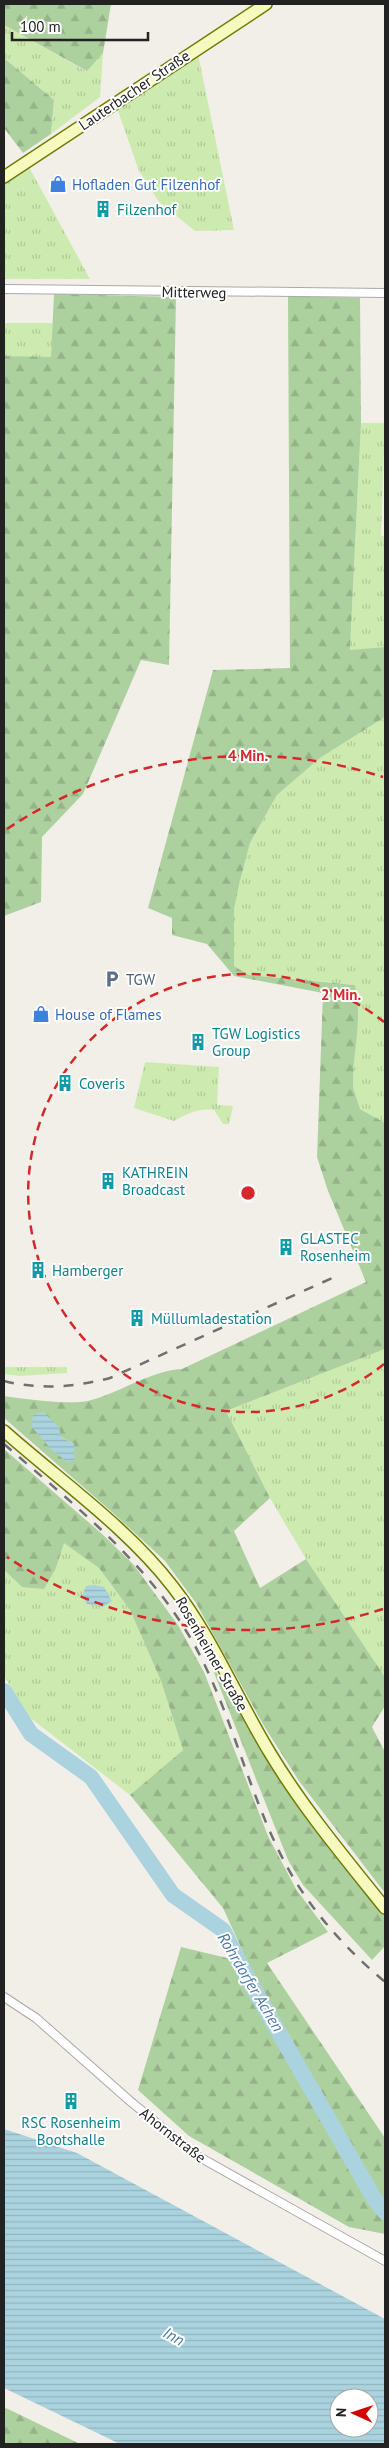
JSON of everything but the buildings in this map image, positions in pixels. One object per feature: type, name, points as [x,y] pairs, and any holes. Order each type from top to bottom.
[{"type":"main road","name":"Lauterbacher Straße","points":[[4,177],[266,4]]},
{"type":"main road","name":"Rosenheimer Straße","points":[[4,1431],[138,1548],[169,1582],[190,1611],[271,1755],[329,1836],[385,1908]]},
{"type":"street","name":"Mitterweg","points":[[4,289],[385,293]]},
{"type":"street","name":"Ahornstraße","points":[[4,1997],[36,2018],[130,2101],[194,2154],[385,2261]]},
{"type":"green space","points":[[4,4],[111,4],[103,53],[87,71],[4,25]]},
{"type":"green space","points":[[4,25],[86,71],[103,53],[100,97],[51,134],[54,100],[4,58]]},
{"type":"green space","points":[[198,54],[234,230],[195,231],[159,202],[139,171],[117,108]]},
{"type":"green space","points":[[4,58],[54,100],[51,134],[23,153],[4,128]]},
{"type":"green space","points":[[29,167],[90,279],[4,279],[4,185]]},
{"type":"green space","points":[[54,294],[176,297],[169,665],[141,660],[83,794],[42,837],[41,902],[4,916],[4,356],[51,357]]},
{"type":"green space","points":[[288,296],[360,298],[361,423],[350,650],[385,647],[385,717],[320,758],[277,795],[250,843],[240,881],[234,909],[234,966],[249,975],[355,985],[358,1010],[353,1070],[354,1089],[360,1109],[385,1123],[385,1349],[226,1411],[270,1498],[234,1531],[260,1588],[306,1559],[385,1677],[385,1706],[372,1727],[385,1752],[385,1893],[299,1781],[264,1726],[196,1603],[165,1561],[4,1418],[4,1396],[46,1401],[88,1401],[146,1378],[182,1369],[366,1282],[328,1191],[317,1157],[323,993],[234,976],[207,944],[172,935],[172,918],[148,908],[213,670],[290,668]],"holes":[[[43,1412],[61,1437],[74,1444],[67,1462]]]},
{"type":"green space","points":[[4,323],[53,323],[51,358],[4,356]]},
{"type":"green space","points":[[361,423],[385,423],[381,536],[385,536],[385,647],[350,651]]},
{"type":"green space","points":[[385,717],[385,1123],[360,1109],[354,1089],[353,1070],[358,1022],[355,985],[249,975],[234,966],[234,909],[250,843],[277,795],[320,758]]},
{"type":"green space","points":[[145,1062],[219,1067],[217,1105],[233,1106],[229,1124],[223,1124],[214,1110],[198,1111],[174,1121],[134,1108]]},
{"type":"green space","points":[[385,1349],[385,1677],[306,1559],[270,1498],[226,1411]]},
{"type":"green space","points":[[4,1367],[67,1367],[67,1373],[20,1376],[4,1374]]},
{"type":"green space","points":[[4,1449],[101,1533],[133,1564],[178,1625],[204,1672],[268,1836],[296,1889],[328,1932],[267,1963],[385,2138],[385,2234],[349,2227],[189,2136],[138,2090],[181,1947],[248,1963],[223,1908],[130,1795],[183,1750],[161,1681],[130,1610],[99,1568],[64,1543],[56,1568],[44,1589],[22,1587],[4,1570]]},
{"type":"green space","points":[[64,1542],[99,1568],[130,1610],[161,1681],[183,1750],[130,1795],[29,1717],[4,1676],[4,1570],[22,1587],[56,1568]]},
{"type":"green space","points":[[209,1660],[277,1774],[385,1915],[385,1946],[372,1960],[303,1885],[288,1860]]},
{"type":"green space","points":[[4,2408],[8,2409],[80,2444],[4,2444]]},
{"type":"water","points":[[43,1412],[59,1427],[61,1437],[74,1444],[74,1461],[67,1462],[51,1449],[32,1427],[33,1415]]},
{"type":"water","points":[[86,1586],[104,1587],[112,1601],[103,1607],[87,1604],[82,1596]]},
{"type":"water","name":"Inn","points":[[4,2129],[77,2153],[385,2319],[385,2444],[120,2444],[4,2388]]},
{"type":"waterway","name":"Rohrdorfer Achen","points":[[4,1691],[31,1734],[91,1777],[173,1895],[223,1930],[247,1977],[375,2200],[385,2212]]},
{"type":"railway","points":[[4,1381],[31,1386],[57,1386],[84,1384],[110,1378],[339,1275]]},
{"type":"railway","points":[[4,1444],[109,1537],[156,1588],[176,1616],[195,1646],[208,1672],[271,1835],[294,1879],[329,1927],[356,1956],[385,1982]]},
{"type":"place","name":"Hofladen Gut Filzenhof","points":[[58,184]]},
{"type":"place","name":"Filzenhof","points":[[103,209]]},
{"type":"place","name":"TGW","points":[[112,979]]},
{"type":"place","name":"House of Flames","points":[[41,1014]]},
{"type":"place","name":"TGW Logistics Group","points":[[198,1042]]},
{"type":"place","name":"Coveris","points":[[65,1083]]},
{"type":"place","name":"KATHREIN Broadcast","points":[[108,1181]]},
{"type":"place","name":"GLASTEC Rosenheim","points":[[286,1247]]},
{"type":"place","name":"Hamberger","points":[[38,1270]]},
{"type":"place","name":"Müllumladestation","points":[[137,1318]]},
{"type":"place","name":"RSC Rosenheim Bootshalle","points":[[71,2101]]}]
